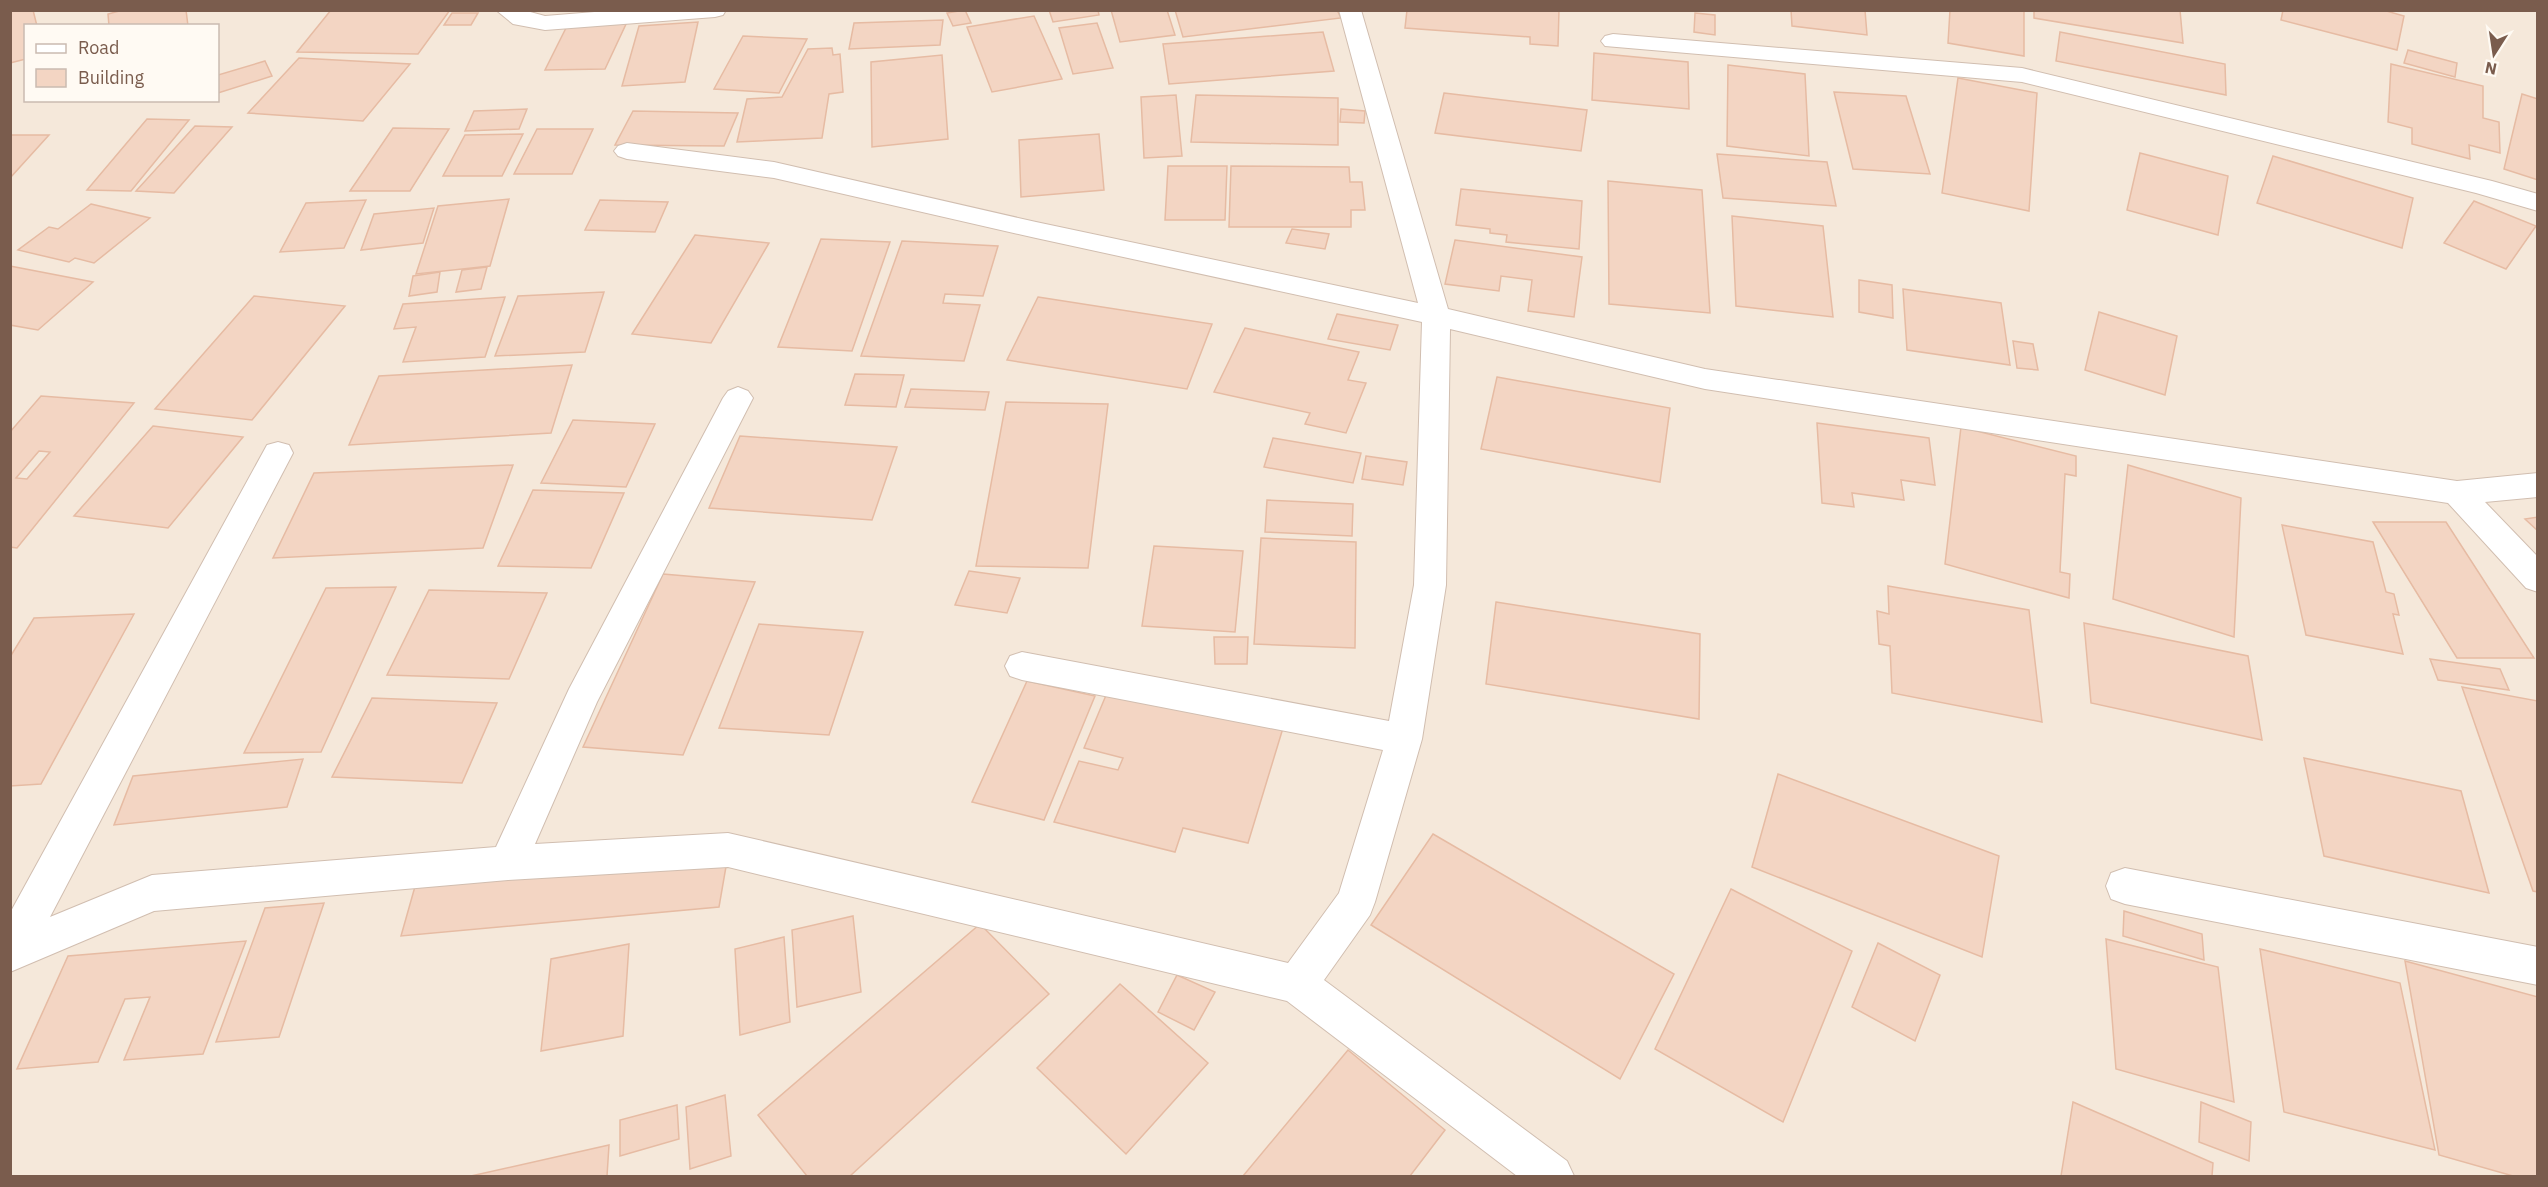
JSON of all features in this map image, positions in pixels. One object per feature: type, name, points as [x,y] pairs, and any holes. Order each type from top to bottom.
[{"type":"street","points":[[507,10],[521,19],[545,23],[715,10]]},
{"type":"street","points":[[1297,984],[1356,902],[1404,738],[1431,585],[1436,316],[1350,10]]},
{"type":"street","points":[[1613,41],[2022,75],[2483,187],[2538,203]]},
{"type":"street","points":[[627,151],[774,170],[1036,230],[1436,316],[1705,379],[2457,493],[2538,485]]},
{"type":"street","points":[[508,863],[581,699],[738,398]]},
{"type":"street","points":[[11,953],[278,453]]},
{"type":"street","points":[[2457,493],[2538,579]]},
{"type":"street","points":[[1022,666],[1404,738]]},
{"type":"street","points":[[11,953],[152,893],[508,863],[728,850],[1297,984],[1533,1171]]},
{"type":"street","points":[[2125,886],[2538,966]]},
{"type":"shaded area","points":[[11,11],[2537,11],[2537,1176],[11,1176]]},
{"type":"building","points":[[10,10],[33,10],[36,24],[24,24],[24,60],[10,63]]},
{"type":"building","points":[[123,10],[186,10],[188,24],[109,24],[108,14]]},
{"type":"building","points":[[331,10],[450,10],[418,54],[297,52]]},
{"type":"building","points":[[965,10],[971,23],[953,26],[947,13]]},
{"type":"building","points":[[1049,10],[1098,10],[1099,15],[1053,22]]},
{"type":"building","points":[[1111,10],[1167,10],[1175,35],[1120,42]]},
{"type":"building","points":[[1175,10],[1337,10],[1341,18],[1183,37]]},
{"type":"building","points":[[1407,10],[1559,10],[1558,46],[1530,44],[1530,37],[1405,28]]},
{"type":"building","points":[[1791,10],[1865,10],[1867,35],[1792,26]]},
{"type":"building","points":[[1950,10],[2024,10],[2024,56],[1948,43]]},
{"type":"building","points":[[2034,10],[2180,10],[2183,43],[2034,18]]},
{"type":"building","points":[[2283,10],[2383,10],[2404,16],[2397,50],[2281,20]]},
{"type":"building","points":[[452,13],[478,13],[471,25],[444,25]]},
{"type":"building","points":[[1695,13],[1715,15],[1715,35],[1694,32]]},
{"type":"building","points":[[1034,16],[1062,79],[992,92],[967,27]]},
{"type":"building","points":[[943,20],[940,45],[849,49],[854,23]]},
{"type":"building","points":[[569,22],[627,22],[605,69],[545,70]]},
{"type":"building","points":[[698,22],[685,82],[622,86],[639,26]]},
{"type":"building","points":[[1097,23],[1113,68],[1073,74],[1059,28]]},
{"type":"building","points":[[1323,32],[1334,71],[1169,84],[1163,44]]},
{"type":"building","points":[[2060,32],[2225,64],[2226,95],[2056,61]]},
{"type":"building","points":[[743,36],[807,39],[779,93],[714,89]]},
{"type":"building","points":[[832,48],[833,55],[840,54],[843,92],[829,94],[822,138],[737,142],[747,99],[782,97],[808,49]]},
{"type":"building","points":[[2408,50],[2457,63],[2455,77],[2404,63]]},
{"type":"building","points":[[1594,53],[1688,62],[1689,109],[1592,100]]},
{"type":"building","points":[[942,55],[948,139],[872,147],[871,62]]},
{"type":"building","points":[[299,58],[410,64],[363,121],[248,113]]},
{"type":"building","points":[[265,61],[272,76],[219,93],[219,75]]},
{"type":"building","points":[[2391,64],[2483,86],[2483,118],[2499,122],[2500,153],[2469,145],[2470,159],[2412,144],[2412,128],[2388,122]]},
{"type":"building","points":[[1728,65],[1805,74],[1809,156],[1727,146]]},
{"type":"building","points":[[1958,78],[2037,93],[2029,211],[1942,193]]},
{"type":"building","points":[[1834,92],[1906,96],[1930,174],[1853,169]]},
{"type":"building","points":[[1444,93],[1587,110],[1581,151],[1435,133]]},
{"type":"building","points":[[2522,94],[2538,99],[2538,180],[2504,169]]},
{"type":"building","points":[[1176,95],[1182,156],[1144,158],[1141,97]]},
{"type":"building","points":[[1196,95],[1338,98],[1338,145],[1191,142]]},
{"type":"building","points":[[527,109],[519,129],[465,131],[474,111]]},
{"type":"building","points":[[1341,109],[1365,111],[1364,123],[1340,122]]},
{"type":"building","points":[[633,111],[738,113],[724,146],[615,145]]},
{"type":"building","points":[[147,119],[189,120],[131,191],[87,190]]},
{"type":"building","points":[[195,126],[232,127],[174,193],[136,191]]},
{"type":"building","points":[[393,128],[449,129],[410,191],[350,191]]},
{"type":"building","points":[[537,129],[593,129],[572,174],[514,174]]},
{"type":"building","points":[[523,134],[502,176],[443,176],[465,135]]},
{"type":"building","points":[[1099,134],[1104,190],[1021,197],[1019,140]]},
{"type":"building","points":[[10,135],[49,135],[10,178]]},
{"type":"building","points":[[2140,153],[2228,176],[2218,235],[2127,210]]},
{"type":"building","points":[[1717,154],[1827,162],[1836,206],[1723,198]]},
{"type":"building","points":[[2273,156],[2413,198],[2402,248],[2257,203]]},
{"type":"building","points":[[1168,166],[1227,166],[1225,220],[1165,220]]},
{"type":"building","points":[[1231,166],[1349,167],[1350,182],[1362,182],[1365,210],[1351,210],[1351,227],[1229,227]]},
{"type":"building","points":[[1608,181],[1702,190],[1710,313],[1609,304]]},
{"type":"building","points":[[1461,189],[1582,201],[1579,249],[1506,242],[1507,235],[1490,233],[1490,229],[1456,225]]},
{"type":"building","points":[[509,199],[490,266],[416,274],[438,206]]},
{"type":"building","points":[[366,200],[344,248],[280,252],[306,203]]},
{"type":"building","points":[[600,200],[668,202],[655,232],[585,230]]},
{"type":"building","points":[[2474,201],[2536,226],[2506,269],[2444,243]]},
{"type":"building","points":[[91,204],[150,218],[94,263],[75,258],[69,262],[18,250],[49,227],[58,229]]},
{"type":"building","points":[[434,208],[423,243],[361,250],[374,214]]},
{"type":"building","points":[[1732,216],[1823,226],[1833,317],[1736,306]]},
{"type":"building","points":[[1292,229],[1329,234],[1325,249],[1286,243]]},
{"type":"building","points":[[695,235],[769,243],[711,343],[632,334]]},
{"type":"building","points":[[821,239],[890,242],[852,351],[778,347]]},
{"type":"building","points":[[1455,240],[1582,257],[1574,317],[1528,311],[1532,280],[1501,276],[1499,291],[1445,284]]},
{"type":"building","points":[[902,241],[998,246],[983,296],[945,294],[943,303],[980,305],[964,361],[861,356]]},
{"type":"building","points":[[10,266],[93,282],[38,330],[10,325]]},
{"type":"building","points":[[487,267],[481,289],[456,292],[462,270]]},
{"type":"building","points":[[440,272],[437,292],[409,296],[413,276]]},
{"type":"building","points":[[1859,280],[1892,285],[1893,318],[1859,312]]},
{"type":"building","points":[[1903,289],[2001,303],[2010,365],[1907,350]]},
{"type":"building","points":[[604,292],[585,352],[495,356],[518,296]]},
{"type":"building","points":[[254,296],[345,306],[252,420],[155,409]]},
{"type":"building","points":[[505,297],[485,357],[403,362],[416,327],[394,329],[403,304]]},
{"type":"building","points":[[1038,297],[1212,324],[1187,389],[1007,360]]},
{"type":"building","points":[[2099,312],[2177,336],[2165,395],[2085,370]]},
{"type":"building","points":[[1337,314],[1398,325],[1390,350],[1328,339]]},
{"type":"building","points":[[1245,328],[1359,352],[1348,380],[1366,383],[1346,433],[1305,424],[1310,413],[1214,392]]},
{"type":"building","points":[[2013,341],[2033,344],[2038,370],[2017,368]]},
{"type":"building","points":[[572,365],[551,433],[349,445],[379,376]]},
{"type":"building","points":[[855,374],[904,375],[896,407],[845,405]]},
{"type":"building","points":[[1497,377],[1670,408],[1660,482],[1481,449]]},
{"type":"building","points":[[911,389],[989,392],[985,410],[905,407]]},
{"type":"building","points":[[41,396],[134,403],[17,548],[10,547],[10,432]],"holes":[[[39,451],[50,452],[27,479],[16,478]]]},
{"type":"building","points":[[1006,402],[1108,404],[1088,568],[976,566]]},
{"type":"building","points":[[573,420],[655,424],[626,487],[541,483]]},
{"type":"building","points":[[1817,423],[1929,438],[1935,485],[1901,480],[1904,500],[1852,493],[1854,507],[1822,503]]},
{"type":"building","points":[[153,426],[243,437],[168,528],[74,516]]},
{"type":"building","points":[[1961,427],[2076,456],[2076,476],[2065,474],[2060,572],[2070,574],[2069,598],[1945,564]]},
{"type":"building","points":[[740,436],[897,447],[872,520],[709,508]]},
{"type":"building","points":[[1273,438],[1361,453],[1353,483],[1264,467]]},
{"type":"building","points":[[1366,456],[1407,462],[1403,485],[1362,479]]},
{"type":"building","points":[[513,465],[483,548],[273,558],[314,473]]},
{"type":"building","points":[[2128,465],[2241,498],[2234,637],[2113,599]]},
{"type":"building","points":[[533,490],[624,493],[591,568],[498,566]]},
{"type":"building","points":[[1267,500],[1353,504],[1352,536],[1265,532]]},
{"type":"building","points":[[2538,517],[2538,531],[2525,519]]},
{"type":"building","points":[[2373,522],[2446,522],[2534,658],[2457,658]]},
{"type":"building","points":[[2282,525],[2373,542],[2386,592],[2394,594],[2399,615],[2393,614],[2403,654],[2306,635]]},
{"type":"building","points":[[1261,538],[1356,542],[1355,648],[1254,644]]},
{"type":"building","points":[[1154,546],[1243,551],[1235,632],[1142,626]]},
{"type":"building","points":[[969,571],[1020,578],[1007,613],[955,605]]},
{"type":"building","points":[[663,574],[755,582],[683,755],[583,747]]},
{"type":"building","points":[[1888,586],[2029,610],[2042,722],[1892,693],[1890,646],[1879,644],[1877,611],[1889,614]]},
{"type":"building","points":[[396,587],[321,752],[244,753],[326,588]]},
{"type":"building","points":[[429,590],[547,593],[509,679],[387,675]]},
{"type":"building","points":[[1496,602],[1700,634],[1699,719],[1486,684]]},
{"type":"building","points":[[134,614],[41,784],[10,786],[10,657],[34,618]]},
{"type":"building","points":[[2084,623],[2248,656],[2262,740],[2091,703]]},
{"type":"building","points":[[759,624],[863,632],[829,735],[719,728]]},
{"type":"building","points":[[1214,637],[1248,637],[1247,664],[1215,664]]},
{"type":"building","points":[[2430,659],[2500,669],[2509,690],[2438,680]]},
{"type":"building","points":[[1027,681],[1095,696],[1044,820],[972,802]]},
{"type":"building","points":[[2462,687],[2538,701],[2538,892],[2533,891]]},
{"type":"building","points":[[1109,688],[1283,728],[1248,843],[1183,828],[1175,852],[1054,822],[1079,761],[1118,770],[1123,758],[1084,748]]},
{"type":"building","points":[[372,698],[497,703],[462,783],[332,777]]},
{"type":"building","points":[[2304,758],[2461,791],[2489,893],[2324,856]]},
{"type":"building","points":[[303,759],[287,807],[114,825],[133,776]]},
{"type":"building","points":[[1778,774],[1999,856],[1982,957],[1752,867]]},
{"type":"building","points":[[1433,834],[1674,974],[1620,1079],[1371,925]]},
{"type":"building","points":[[728,855],[719,907],[401,936],[416,883]]},
{"type":"building","points":[[1731,889],[1852,951],[1783,1122],[1655,1049]]},
{"type":"building","points":[[324,903],[279,1037],[216,1042],[265,908]]},
{"type":"building","points":[[2124,911],[2202,934],[2204,960],[2123,936]]},
{"type":"building","points":[[853,916],[861,992],[797,1007],[792,930]]},
{"type":"building","points":[[980,924],[1049,994],[850,1176],[807,1176],[758,1115]]},
{"type":"building","points":[[784,937],[790,1022],[740,1035],[735,949]]},
{"type":"building","points":[[2106,939],[2218,967],[2234,1102],[2116,1069]]},
{"type":"building","points":[[246,941],[203,1054],[124,1060],[150,997],[125,999],[98,1062],[17,1069],[68,956]]},
{"type":"building","points":[[1878,943],[1940,975],[1915,1041],[1852,1007]]},
{"type":"building","points":[[629,944],[623,1036],[541,1051],[551,959]]},
{"type":"building","points":[[2260,949],[2400,983],[2435,1150],[2284,1112]]},
{"type":"building","points":[[2405,961],[2538,997],[2538,1176],[2513,1176],[2439,1155]]},
{"type":"building","points":[[1177,975],[1215,992],[1194,1030],[1158,1012]]},
{"type":"building","points":[[1120,984],[1208,1063],[1126,1154],[1037,1068]]},
{"type":"building","points":[[1348,1050],[1445,1130],[1410,1176],[1243,1176]]},
{"type":"building","points":[[725,1095],[731,1156],[690,1169],[686,1107]]},
{"type":"building","points":[[2073,1102],[2213,1163],[2212,1176],[2061,1176]]},
{"type":"building","points":[[2201,1102],[2251,1122],[2249,1161],[2199,1142]]},
{"type":"building","points":[[677,1105],[679,1139],[620,1156],[620,1120]]},
{"type":"building","points":[[609,1145],[607,1176],[471,1176]]}]
